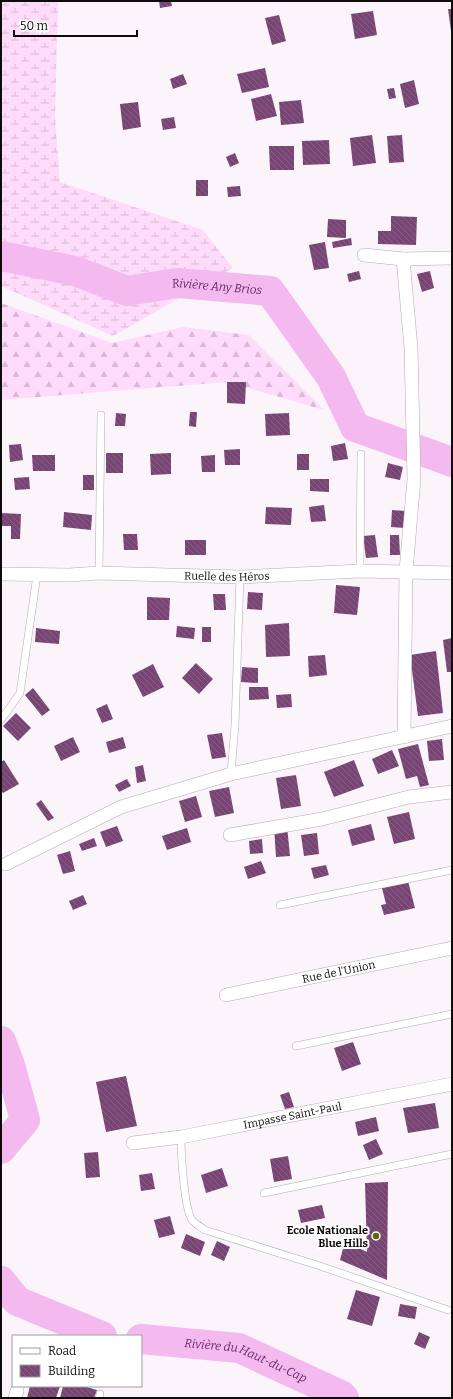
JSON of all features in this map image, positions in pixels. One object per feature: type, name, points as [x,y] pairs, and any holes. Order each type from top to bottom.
[{"type":"street","points":[[364,255],[403,259],[452,258]]},
{"type":"street","points":[[403,259],[411,348],[414,479],[406,571],[404,737]]},
{"type":"street","name":"Ruelle des Héros","points":[[1,574],[69,575],[99,573],[240,577],[360,571],[452,573]]},
{"type":"street","points":[[6,864],[121,808],[231,774],[452,726]]},
{"type":"street","points":[[230,835],[322,820],[409,796],[452,792]]},
{"type":"street","name":"Rue de l'Union","points":[[226,995],[452,948]]},
{"type":"street","name":"Impasse Saint-Paul","points":[[133,1143],[181,1137],[452,1084]]},
{"type":"lane","points":[[99,573],[101,415]]},
{"type":"lane","points":[[360,571],[362,454]]},
{"type":"lane","points":[[1,720],[20,692],[37,574]]},
{"type":"lane","points":[[231,774],[235,725],[240,577]]},
{"type":"lane","points":[[280,905],[452,870]]},
{"type":"lane","points":[[296,1046],[452,1014]]},
{"type":"lane","points":[[181,1137],[182,1167],[189,1214],[193,1221],[205,1230],[323,1267],[451,1311]]},
{"type":"lane","points":[[264,1193],[452,1154]]},
{"type":"green space","points":[[1,1],[58,1],[55,116],[60,182],[203,230],[233,268],[113,336],[1,286]]},
{"type":"green space","points":[[1,303],[112,343],[183,327],[249,335],[324,410],[227,382],[1,400]]},
{"type":"building","points":[[159,1],[171,1],[172,6],[160,8]]},
{"type":"building","points":[[448,9],[452,9],[452,31],[451,31]]},
{"type":"building","points":[[373,11],[377,35],[355,39],[351,14]]},
{"type":"building","points":[[279,15],[286,41],[272,45],[265,18]]},
{"type":"building","points":[[265,68],[269,87],[242,93],[237,74]]},
{"type":"building","points":[[183,74],[187,84],[173,89],[170,79]]},
{"type":"building","points":[[414,80],[419,104],[405,108],[400,84]]},
{"type":"building","points":[[394,88],[396,98],[389,99],[387,89]]},
{"type":"building","points":[[271,94],[277,116],[256,121],[251,99]]},
{"type":"building","points":[[301,100],[304,123],[281,125],[279,102]]},
{"type":"building","points":[[138,102],[141,127],[123,130],[120,104]]},
{"type":"building","points":[[174,117],[176,128],[163,130],[161,119]]},
{"type":"building","points":[[372,135],[376,163],[353,166],[350,138]]},
{"type":"building","points":[[402,135],[404,162],[389,163],[387,136]]},
{"type":"building","points":[[329,140],[330,164],[303,165],[302,141]]},
{"type":"building","points":[[269,146],[294,146],[294,170],[270,170]]},
{"type":"building","points":[[235,153],[239,163],[230,167],[226,157]]},
{"type":"building","points":[[196,180],[208,180],[208,196],[196,196]]},
{"type":"building","points":[[240,186],[241,196],[228,197],[227,187]]},
{"type":"building","points":[[391,216],[417,217],[416,245],[378,244],[378,231],[391,231]]},
{"type":"building","points":[[328,219],[346,220],[346,238],[327,237]]},
{"type":"building","points":[[351,238],[352,245],[333,248],[332,242]]},
{"type":"building","points":[[325,242],[329,268],[314,270],[309,245]]},
{"type":"building","points":[[359,271],[361,279],[349,282],[347,274]]},
{"type":"building","points":[[430,271],[434,288],[422,292],[417,274]]},
{"type":"building","points":[[227,382],[246,382],[245,404],[227,403]]},
{"type":"building","points":[[190,412],[197,412],[196,427],[189,426]]},
{"type":"building","points":[[116,413],[126,414],[125,426],[115,426]]},
{"type":"building","points":[[289,413],[290,435],[266,436],[265,414]]},
{"type":"building","points":[[345,443],[348,459],[333,461],[331,446]]},
{"type":"building","points":[[21,444],[23,460],[10,462],[9,445]]},
{"type":"building","points":[[240,449],[240,465],[225,465],[224,450]]},
{"type":"building","points":[[106,453],[123,453],[123,473],[106,473]]},
{"type":"building","points":[[171,453],[171,474],[151,475],[150,454]]},
{"type":"building","points":[[297,454],[309,454],[309,470],[297,470]]},
{"type":"building","points":[[32,455],[55,455],[55,471],[33,471]]},
{"type":"building","points":[[215,455],[215,472],[202,472],[201,456]]},
{"type":"building","points":[[388,463],[403,467],[400,480],[385,477]]},
{"type":"building","points":[[83,475],[94,475],[94,490],[83,490]]},
{"type":"building","points":[[29,477],[30,489],[15,490],[14,478]]},
{"type":"building","points":[[310,479],[329,479],[329,492],[310,491]]},
{"type":"building","points":[[324,505],[326,521],[311,522],[309,507]]},
{"type":"building","points":[[266,507],[292,508],[291,525],[265,524]]},
{"type":"building","points":[[392,510],[406,511],[405,528],[391,527]]},
{"type":"building","points":[[64,512],[92,515],[91,530],[63,527]]},
{"type":"building","points":[[1,513],[21,514],[20,539],[11,539],[11,526],[1,526]]},
{"type":"building","points":[[123,534],[137,534],[138,550],[124,550]]},
{"type":"building","points":[[375,535],[378,557],[366,558],[363,536]]},
{"type":"building","points":[[390,535],[399,535],[400,555],[390,555]]},
{"type":"building","points":[[185,540],[206,540],[206,555],[185,555]]},
{"type":"building","points":[[336,585],[360,587],[357,615],[334,613]]},
{"type":"building","points":[[248,592],[263,593],[262,610],[247,609]]},
{"type":"building","points":[[213,594],[225,594],[226,610],[214,610]]},
{"type":"building","points":[[147,597],[170,598],[169,620],[147,620]]},
{"type":"building","points":[[289,623],[290,656],[266,657],[265,625]]},
{"type":"building","points":[[177,626],[195,628],[194,639],[176,637]]},
{"type":"building","points":[[202,627],[211,627],[211,642],[202,642]]},
{"type":"building","points":[[36,628],[60,631],[59,644],[35,642]]},
{"type":"building","points":[[452,638],[452,672],[447,672],[443,640]]},
{"type":"building","points":[[436,651],[443,713],[418,716],[410,655]]},
{"type":"building","points":[[325,655],[327,675],[309,677],[308,656]]},
{"type":"building","points":[[196,663],[213,679],[199,694],[182,678]]},
{"type":"building","points":[[153,664],[164,687],[143,697],[132,675]]},
{"type":"building","points":[[242,667],[258,668],[258,683],[241,682]]},
{"type":"building","points":[[249,687],[268,687],[269,699],[249,700]]},
{"type":"building","points":[[33,688],[50,710],[42,716],[25,695]]},
{"type":"building","points":[[291,694],[292,707],[277,708],[276,695]]},
{"type":"building","points":[[107,704],[113,719],[102,723],[96,709]]},
{"type":"building","points":[[16,713],[31,728],[18,741],[3,726]]},
{"type":"building","points":[[222,733],[226,757],[212,759],[207,735]]},
{"type":"building","points":[[73,737],[80,752],[61,761],[54,746]]},
{"type":"building","points":[[123,737],[126,748],[109,753],[106,742]]},
{"type":"building","points":[[442,739],[444,760],[429,761],[427,741]]},
{"type":"building","points":[[418,744],[429,785],[420,787],[417,776],[406,779],[398,749]]},
{"type":"building","points":[[392,750],[399,766],[378,774],[372,759]]},
{"type":"building","points":[[4,760],[19,784],[3,793],[1,790],[1,762]]},
{"type":"building","points":[[354,760],[364,786],[334,797],[324,772]]},
{"type":"building","points":[[143,765],[146,781],[137,783],[135,767]]},
{"type":"building","points":[[296,775],[301,806],[281,809],[276,778]]},
{"type":"building","points":[[127,779],[131,786],[119,792],[115,785]]},
{"type":"building","points":[[229,787],[234,813],[215,817],[209,791]]},
{"type":"building","points":[[196,796],[202,817],[185,822],[179,801]]},
{"type":"building","points":[[41,800],[54,818],[48,821],[36,804]]},
{"type":"building","points":[[409,812],[415,839],[394,844],[387,817]]},
{"type":"building","points":[[371,824],[375,840],[352,846],[348,830]]},
{"type":"building","points":[[117,826],[123,841],[106,847],[100,832]]},
{"type":"building","points":[[287,826],[290,856],[276,857],[274,827]]},
{"type":"building","points":[[187,828],[191,842],[167,850],[162,836]]},
{"type":"building","points":[[317,833],[319,854],[304,856],[301,835]]},
{"type":"building","points":[[94,838],[97,846],[82,851],[79,844]]},
{"type":"building","points":[[262,839],[263,853],[250,854],[249,841]]},
{"type":"building","points":[[70,851],[75,871],[63,874],[57,855]]},
{"type":"building","points":[[261,861],[266,873],[248,879],[244,867]]},
{"type":"building","points":[[326,865],[329,875],[314,879],[311,868]]},
{"type":"building","points":[[408,881],[415,908],[384,915],[381,905],[386,904],[382,888]]},
{"type":"building","points":[[83,895],[87,904],[73,910],[69,901]]},
{"type":"building","points":[[353,1042],[361,1064],[342,1071],[334,1048]]},
{"type":"building","points":[[126,1076],[137,1126],[106,1132],[96,1082]]},
{"type":"building","points":[[289,1092],[294,1107],[285,1109],[280,1095]]},
{"type":"building","points":[[435,1103],[439,1128],[408,1133],[403,1108]]},
{"type":"building","points":[[376,1117],[379,1131],[358,1136],[355,1122]]},
{"type":"building","points":[[376,1139],[383,1154],[369,1160],[363,1145]]},
{"type":"building","points":[[98,1152],[100,1177],[86,1178],[84,1153]]},
{"type":"building","points":[[288,1156],[292,1179],[274,1182],[270,1159]]},
{"type":"building","points":[[222,1168],[228,1186],[206,1193],[201,1175]]},
{"type":"building","points":[[152,1173],[155,1189],[141,1191],[139,1175]]},
{"type":"building","points":[[388,1182],[387,1280],[340,1260],[345,1241],[367,1252],[365,1183]]},
{"type":"building","points":[[322,1205],[325,1218],[301,1223],[298,1210]]},
{"type":"building","points":[[170,1216],[175,1234],[159,1238],[154,1220]]},
{"type":"building","points":[[186,1234],[205,1242],[200,1256],[181,1248]]},
{"type":"building","points":[[217,1241],[230,1247],[224,1261],[211,1255]]},
{"type":"building","points":[[356,1290],[380,1297],[372,1326],[347,1319]]},
{"type":"building","points":[[400,1304],[417,1307],[415,1319],[398,1316]]},
{"type":"building","points":[[419,1332],[430,1337],[425,1349],[414,1344]]},
{"type":"building","points":[[30,1387],[60,1387],[56,1398],[27,1398]]},
{"type":"building","points":[[63,1387],[86,1387],[97,1390],[94,1398],[60,1398]]},
{"type":"waterway","name":"Rivière Any Brios","points":[[1,256],[75,271],[127,291],[177,283],[270,291],[331,377],[355,427],[452,462]]},
{"type":"waterway","name":"Rivière du Haut-du-Cap","points":[[1,1041],[10,1065],[25,1120],[1,1149]]},
{"type":"waterway","name":"Rivière du Haut-du-Cap","points":[[1,1281],[17,1301],[100,1335]]},
{"type":"waterway","name":"Rivière du Haut-du-Cap","points":[[142,1339],[239,1348],[341,1395],[344,1398]]},
{"type":"place","name":"Ecole Nationale Blue Hills","points":[[376,1236]]}]
